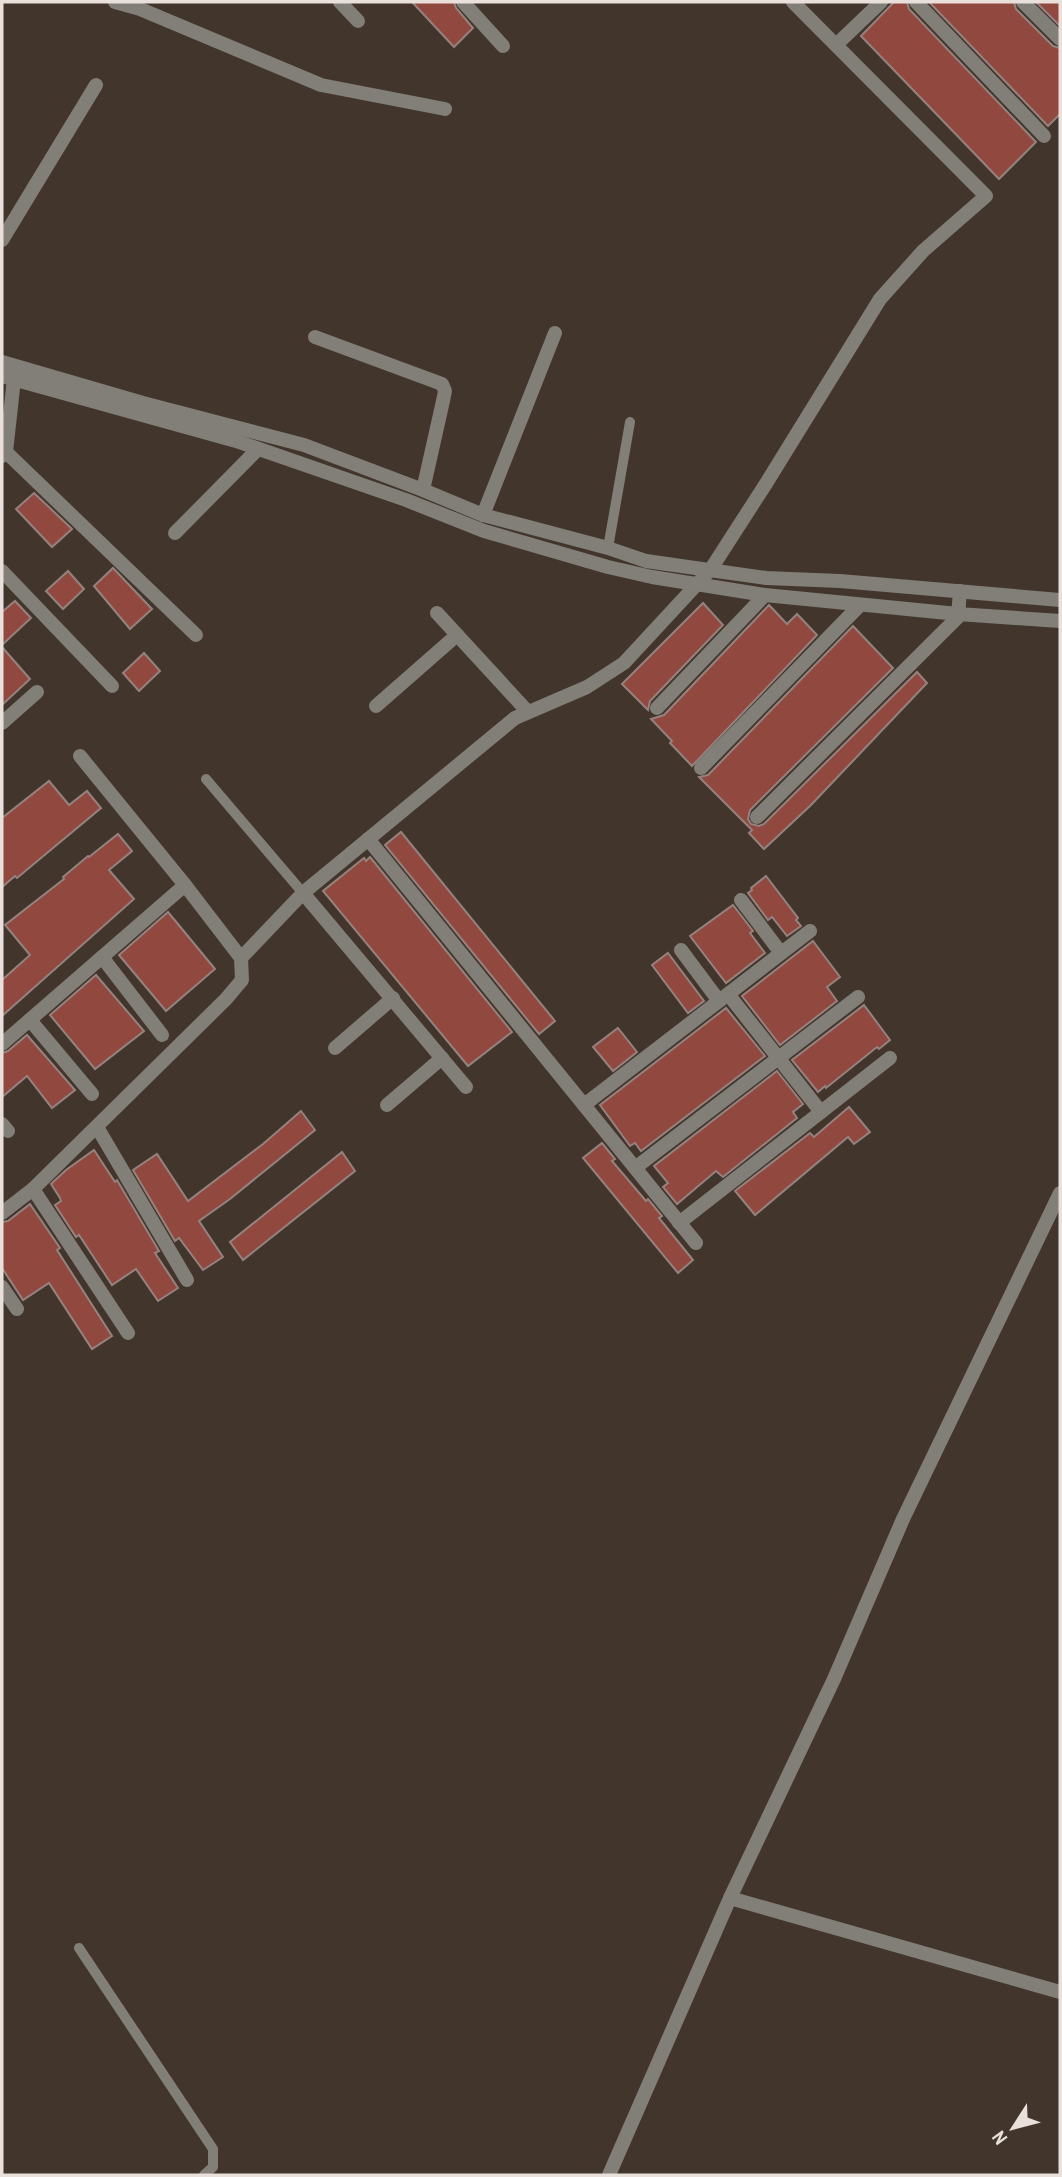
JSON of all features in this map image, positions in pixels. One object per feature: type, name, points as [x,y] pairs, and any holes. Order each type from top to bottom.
[{"type":"street","points":[[115,2],[140,9],[321,85],[445,108]]},
{"type":"street","points":[[140,9],[154,2]]},
{"type":"street","points":[[340,2],[358,21]]},
{"type":"street","points":[[463,2],[503,46]]},
{"type":"street","points":[[242,958],[303,893],[515,718],[587,687],[624,663],[711,569],[880,299],[923,251],[986,197],[793,2]]},
{"type":"street","points":[[836,45],[881,2]]},
{"type":"street","points":[[916,2],[1044,135]]},
{"type":"street","points":[[1023,2],[1060,39]]},
{"type":"street","points":[[2,240],[96,85]]},
{"type":"street","points":[[483,515],[555,333]]},
{"type":"street","points":[[315,337],[442,384],[443,401],[423,490]]},
{"type":"street","points":[[2,362],[143,403],[304,445],[483,515],[608,548],[646,561],[711,569],[734,575],[1060,600]]},
{"type":"street","points":[[196,635],[4,454],[8,378],[258,449],[484,530],[608,567],[652,577],[765,595],[1060,621]]},
{"type":"street","points":[[175,533],[258,449]]},
{"type":"street","points":[[2,571],[112,685]]},
{"type":"street","points":[[757,817],[948,627],[958,614],[960,591]]},
{"type":"street","points":[[657,708],[765,595]]},
{"type":"street","points":[[701,768],[860,605]]},
{"type":"street","points":[[437,613],[528,712]]},
{"type":"street","points":[[376,706],[457,635]]},
{"type":"street","points":[[2,723],[37,692]]},
{"type":"street","points":[[2,1213],[33,1189],[97,1127],[226,999],[242,979],[242,958],[80,756]]},
{"type":"street","points":[[368,839],[696,1243]]},
{"type":"street","points":[[2,1044],[185,885]]},
{"type":"street","points":[[303,893],[466,1087]]},
{"type":"street","points":[[741,900],[781,953]]},
{"type":"street","points":[[584,1105],[810,931]]},
{"type":"street","points":[[681,950],[778,1058],[821,1112]]},
{"type":"street","points":[[102,957],[162,1035]]},
{"type":"street","points":[[635,1168],[858,997]]},
{"type":"street","points":[[335,1048],[393,998]]},
{"type":"street","points":[[30,1020],[92,1094]]},
{"type":"street","points":[[387,1105],[442,1058]]},
{"type":"street","points":[[679,1223],[890,1058]]},
{"type":"street","points":[[97,1127],[187,1280]]},
{"type":"street","points":[[33,1189],[128,1334]]},
{"type":"street","points":[[609,2175],[730,1898],[834,1679],[903,1519],[1060,1193]]},
{"type":"street","points":[[2,1287],[17,1309]]},
{"type":"street","points":[[730,1898],[1060,1992]]},
{"type":"lane","points":[[608,548],[630,422]]},
{"type":"lane","points":[[206,779],[303,893]]},
{"type":"lane","points":[[79,1948],[213,2149],[213,2167],[204,2175]]},
{"type":"building","points":[[412,2],[454,2],[473,28],[454,47]]},
{"type":"building","points":[[894,2],[907,2],[909,9],[1036,142],[999,179],[861,36]]},
{"type":"building","points":[[929,2],[1014,2],[1016,9],[1053,46],[1060,48],[1060,114],[1048,126]]},
{"type":"building","points":[[1036,2],[1060,2],[1060,26]]},
{"type":"building","points":[[34,493],[72,529],[52,547],[16,509]]},
{"type":"building","points":[[113,568],[152,609],[130,629],[94,586]]},
{"type":"building","points":[[68,571],[84,589],[63,609],[46,591]]},
{"type":"building","points":[[15,601],[31,618],[2,645],[2,612]]},
{"type":"building","points":[[703,603],[723,625],[650,701],[648,710],[622,684]]},
{"type":"building","points":[[769,605],[787,624],[797,614],[817,635],[692,766],[651,719],[664,715]]},
{"type":"building","points":[[853,626],[893,668],[750,810],[748,819],[751,824],[764,824],[917,672],[927,683],[811,805],[764,849],[749,833],[752,830],[699,777],[708,775]]},
{"type":"building","points":[[2,647],[30,679],[2,705]]},
{"type":"building","points":[[144,653],[160,671],[139,691],[123,673]]},
{"type":"building","points":[[49,781],[69,805],[87,791],[101,808],[17,878],[15,876],[2,887],[2,818]]},
{"type":"building","points":[[401,832],[555,1021],[539,1034],[385,845]]},
{"type":"building","points":[[118,834],[132,851],[109,870],[134,899],[2,1016],[2,980],[30,955],[5,925]]},
{"type":"building","points":[[370,857],[512,1032],[468,1066],[323,891],[364,858],[366,861]]},
{"type":"building","points":[[766,876],[798,918],[796,920],[801,926],[787,936],[772,917],[768,920],[748,893]]},
{"type":"building","points":[[733,905],[753,931],[750,933],[765,953],[726,983],[690,936]]},
{"type":"building","points":[[168,912],[215,969],[166,1011],[119,955]]},
{"type":"building","points":[[813,941],[840,977],[827,987],[837,1001],[780,1045],[742,996]]},
{"type":"building","points":[[668,953],[704,1001],[688,1013],[652,965]]},
{"type":"building","points":[[96,975],[144,1031],[95,1069],[50,1015]]},
{"type":"building","points":[[864,1005],[890,1040],[818,1092],[792,1060]]},
{"type":"building","points":[[726,1008],[765,1056],[641,1151],[635,1143],[630,1146],[600,1105]]},
{"type":"building","points":[[618,1028],[637,1052],[613,1071],[593,1047]]},
{"type":"building","points":[[27,1035],[75,1090],[52,1108],[27,1076],[2,1097],[2,1053]]},
{"type":"building","points":[[777,1071],[803,1104],[793,1112],[797,1118],[723,1177],[716,1171],[677,1204],[663,1187],[668,1183],[654,1166]]},
{"type":"building","points":[[849,1107],[870,1132],[854,1144],[848,1137],[755,1215],[735,1191],[810,1133],[814,1137]]},
{"type":"building","points":[[301,1111],[315,1130],[199,1221],[223,1257],[203,1270],[179,1238],[175,1241],[133,1170],[157,1154],[188,1201],[263,1144]]},
{"type":"building","points":[[602,1143],[615,1159],[612,1161],[662,1216],[659,1218],[693,1260],[678,1273],[583,1158]]},
{"type":"building","points":[[94,1150],[115,1182],[117,1180],[159,1251],[155,1253],[178,1288],[158,1301],[136,1269],[112,1285],[79,1235],[76,1237],[55,1205],[61,1201],[51,1184]]},
{"type":"building","points":[[342,1152],[355,1171],[243,1260],[230,1242]]},
{"type":"building","points":[[30,1204],[60,1248],[57,1250],[112,1336],[92,1349],[49,1283],[23,1300],[2,1268],[2,1222],[8,1221]]}]
